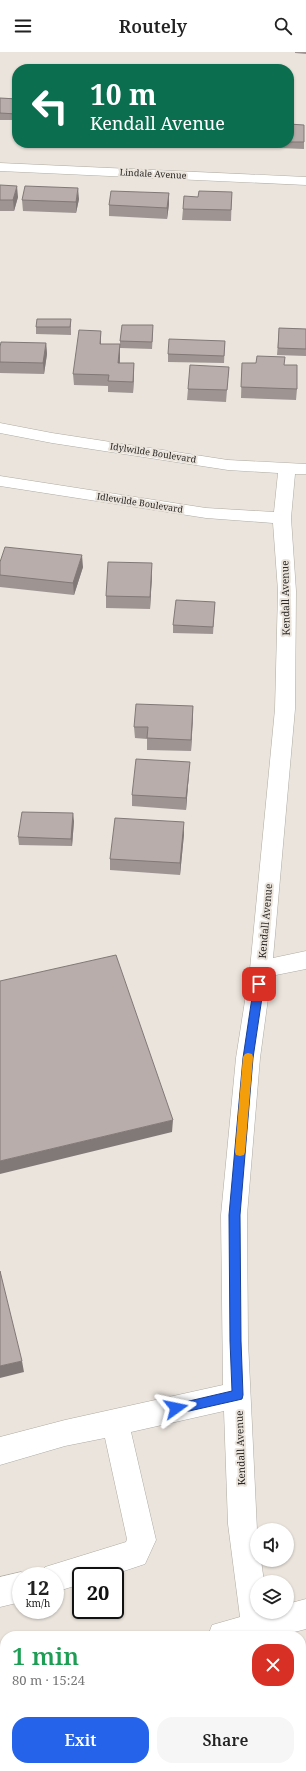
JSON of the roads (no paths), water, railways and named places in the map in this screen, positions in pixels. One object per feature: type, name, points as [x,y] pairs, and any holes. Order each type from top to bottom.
[{"type":"street","name":"Lindale Avenue","points":[[0,166],[306,181]]},
{"type":"street","name":"Idylwilde Boulevard","points":[[0,428],[52,438],[228,465],[297,469]]},
{"type":"street","name":"Kendall Avenue","points":[[257,1631],[242,1524],[235,1341],[234,1215],[248,1058],[261,969],[285,709],[287,591],[282,518],[297,469]]},
{"type":"street","name":"Idlewilde Boulevard","points":[[0,481],[206,513],[282,518]]},
{"type":"street","points":[[261,969],[306,960]]},
{"type":"street","points":[[0,1451],[115,1422],[238,1395]]},
{"type":"street","points":[[64,1574],[135,1554],[142,1540],[115,1422]]},
{"type":"street","points":[[0,1592],[12,1589]]},
{"type":"street","points":[[260,1631],[306,1614]]}]
